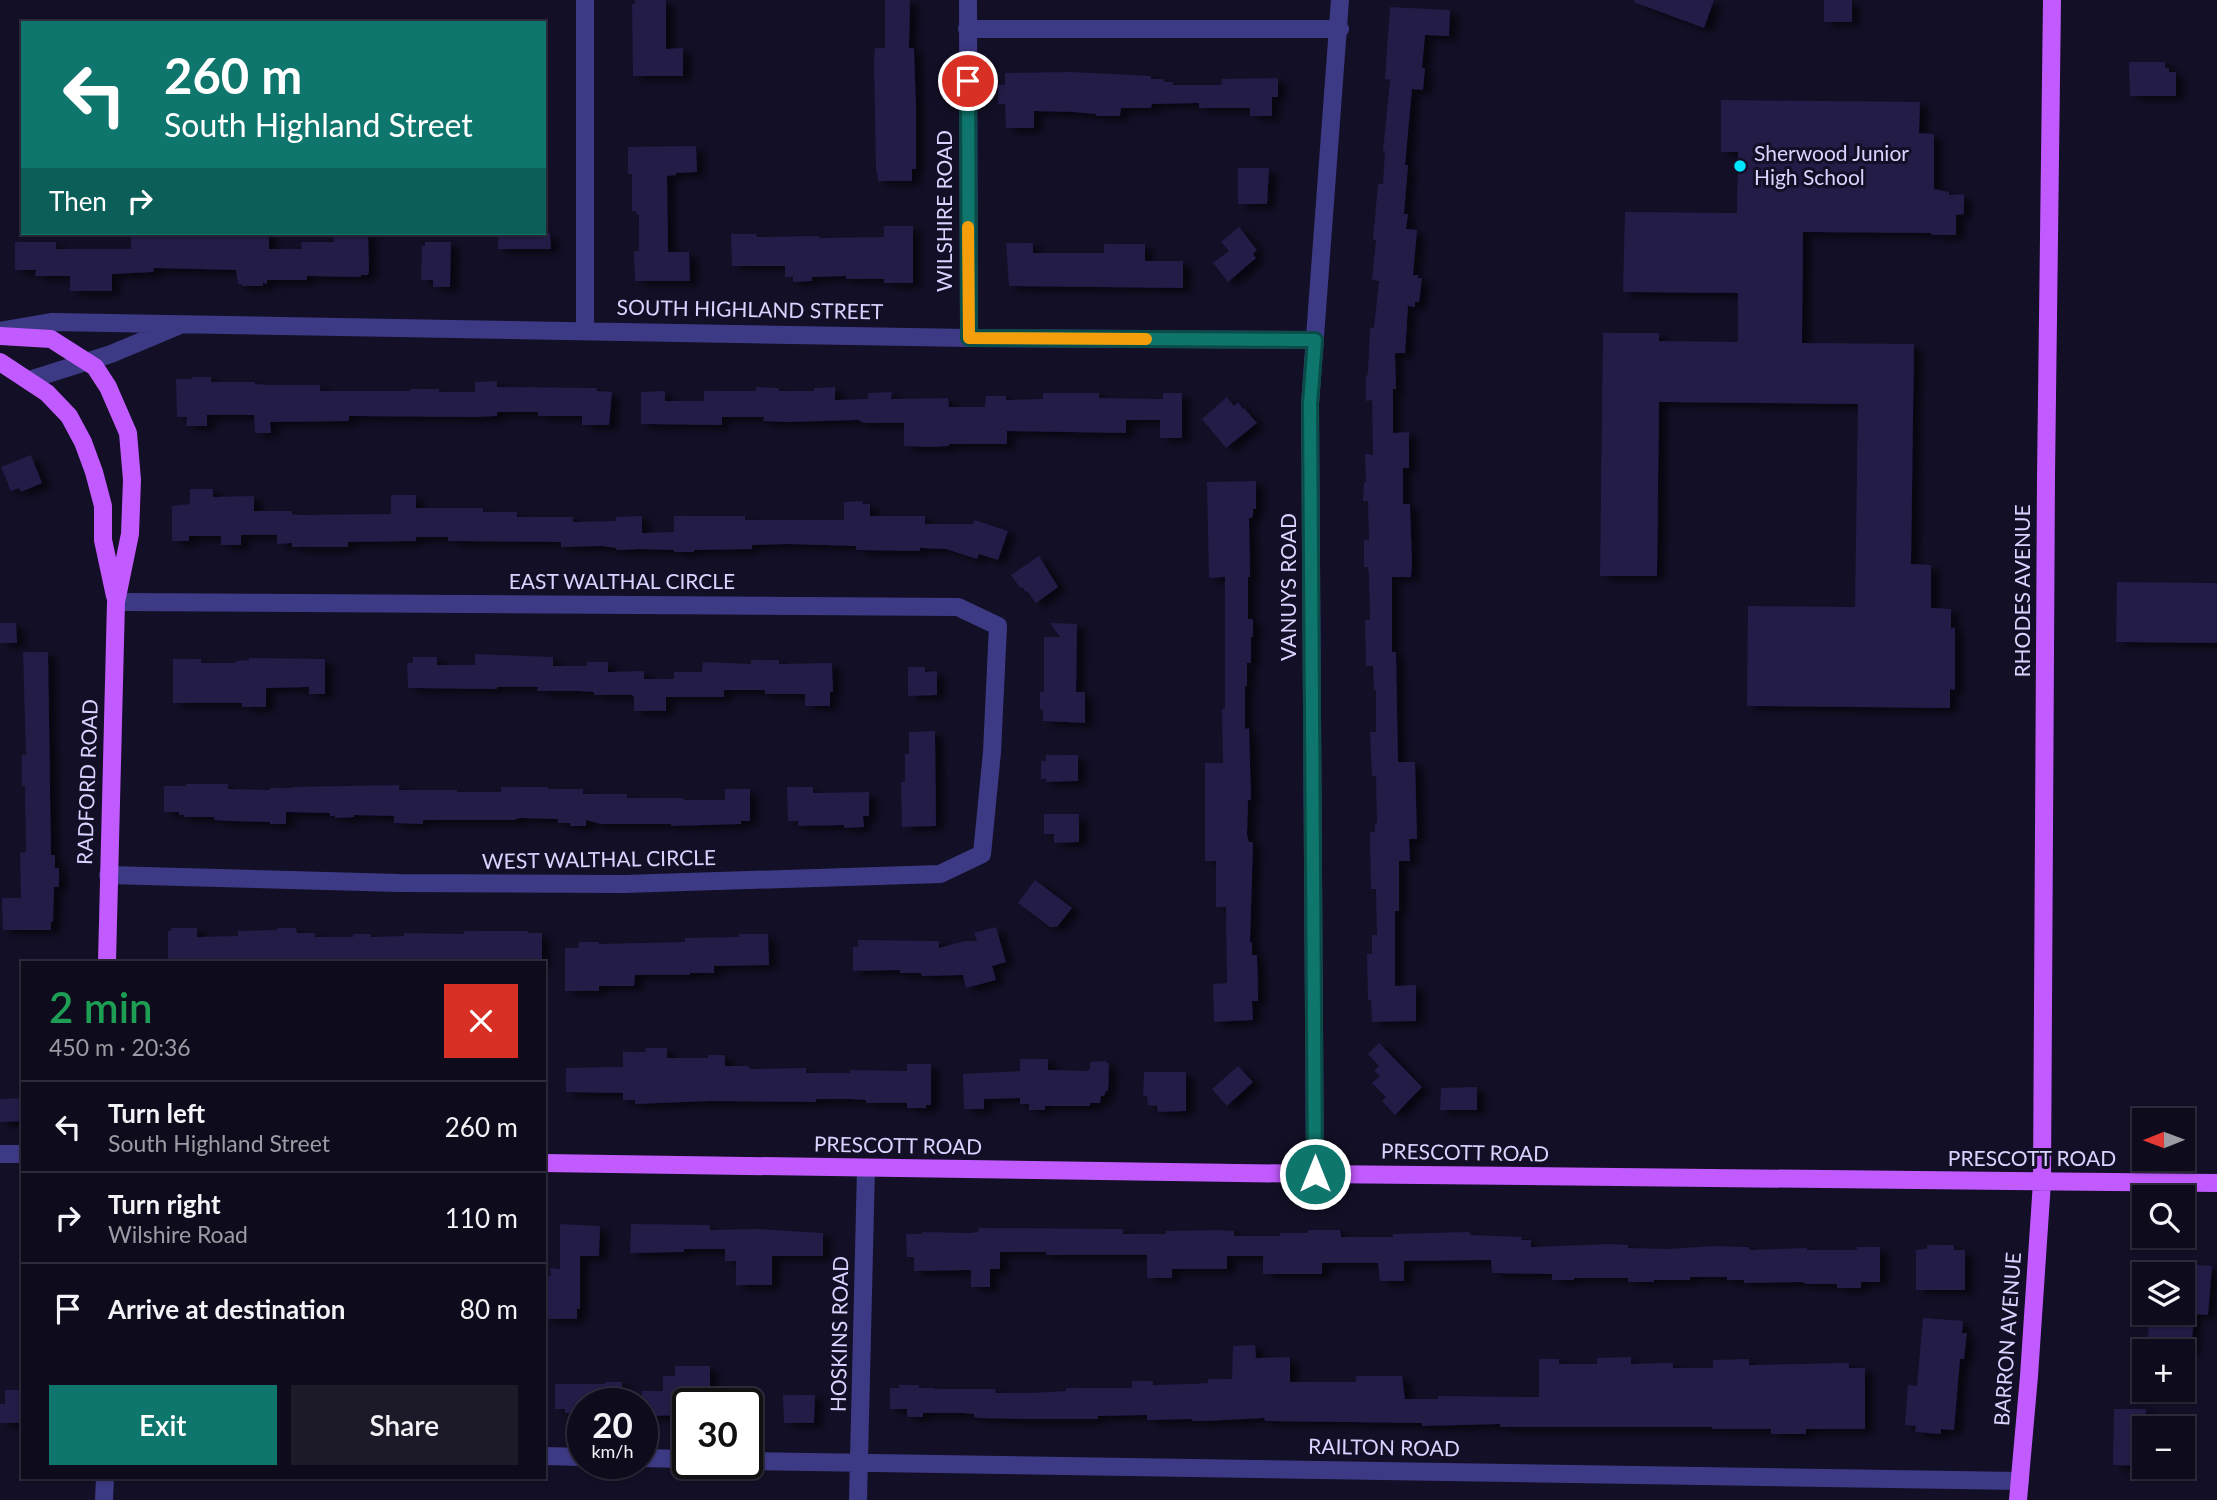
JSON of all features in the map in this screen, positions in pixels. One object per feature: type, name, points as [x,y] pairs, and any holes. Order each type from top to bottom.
[{"type":"main road","name":"RHODES AVENUE","points":[[2042,1182],[2052,0]]},
{"type":"main road","name":"RADFORD ROAD","points":[[0,336],[51,339],[95,367],[108,387],[128,433],[132,480],[130,534],[116,602],[107,961]]},
{"type":"main road","name":"RADFORD ROAD","points":[[0,362],[47,393],[69,416],[83,442],[103,506],[103,540],[116,602]]},
{"type":"main road","name":"PRESCOTT ROAD","points":[[546,1163],[2217,1183]]},
{"type":"main road","name":"BARRON AVENUE","points":[[2018,1500],[2042,1182]]},
{"type":"street","points":[[585,0],[585,330]]},
{"type":"street","name":"WILSHIRE ROAD","points":[[968,0],[969,338]]},
{"type":"street","name":"VANUYS ROAD","points":[[1315,1174],[1310,404],[1340,29],[1340,0]]},
{"type":"street","points":[[967,29],[1340,29]]},
{"type":"street","name":"SOUTH HIGHLAND STREET","points":[[0,331],[51,322],[969,338],[1315,340]]},
{"type":"street","name":"SOUTH HIGHLAND STREET","points":[[29,380],[111,354],[185,324]]},
{"type":"street","name":"EAST WALTHAL CIRCLE","points":[[116,602],[958,607],[998,626],[992,752]]},
{"type":"street","name":"WEST WALTHAL CIRCLE","points":[[108,875],[399,883],[624,884],[940,874],[982,854],[992,752]]},
{"type":"street","points":[[0,1154],[21,1154]]},
{"type":"street","name":"HOSKINS ROAD","points":[[858,1500],[866,1168]]},
{"type":"street","points":[[546,1456],[567,1457]]},
{"type":"street","name":"RAILTON ROAD","points":[[763,1461],[2020,1481]]},
{"type":"street","points":[[104,1500],[105,1479]]},
{"type":"building","points":[[635,0],[666,0],[666,49],[683,48],[683,76],[633,76],[632,4],[635,4]]},
{"type":"building","points":[[885,0],[910,0],[909,48],[914,48],[916,108],[916,169],[912,169],[912,181],[878,181],[876,171],[874,59],[875,48],[885,48]]},
{"type":"building","points":[[1634,0],[1714,0],[1704,28]]},
{"type":"building","points":[[1824,0],[1852,0],[1852,22],[1824,22]]},
{"type":"building","points":[[1390,7],[1450,10],[1449,36],[1425,35],[1423,90],[1412,89],[1405,165],[1408,165],[1404,214],[1408,214],[1406,229],[1417,230],[1413,275],[1422,278],[1419,302],[1415,302],[1415,307],[1408,306],[1405,353],[1395,353],[1396,389],[1393,389],[1393,433],[1409,432],[1409,468],[1403,468],[1403,504],[1410,504],[1412,565],[1411,577],[1392,577],[1392,652],[1396,652],[1398,762],[1415,762],[1417,839],[1409,839],[1410,861],[1399,861],[1399,911],[1395,911],[1395,986],[1416,985],[1416,1021],[1372,1022],[1371,1000],[1368,1000],[1367,954],[1372,954],[1372,935],[1377,935],[1376,889],[1371,889],[1370,832],[1375,832],[1377,823],[1376,776],[1372,776],[1370,732],[1376,732],[1376,690],[1373,666],[1366,666],[1365,620],[1370,620],[1369,576],[1368,567],[1364,567],[1364,540],[1369,540],[1368,501],[1363,501],[1366,482],[1365,454],[1373,455],[1372,400],[1366,401],[1366,378],[1370,328],[1374,328],[1379,281],[1372,280],[1376,240],[1373,240],[1378,184],[1383,184],[1383,151],[1390,80],[1385,79]]},
{"type":"building","points":[[2129,62],[2165,62],[2165,68],[2169,68],[2169,72],[2176,72],[2176,96],[2130,96]]},
{"type":"building","points":[[1072,72],[1151,76],[1151,79],[1173,82],[1173,85],[1221,85],[1222,79],[1278,78],[1278,97],[1272,97],[1272,116],[1250,116],[1250,108],[1199,108],[1199,103],[1152,104],[1151,108],[1121,108],[1120,116],[1034,111],[1034,128],[1006,128],[1005,104],[998,104],[998,85],[1005,85],[1005,73]]},
{"type":"building","points":[[1721,100],[1920,102],[1919,133],[1934,134],[1934,189],[1949,192],[1949,195],[1964,194],[1964,214],[1956,215],[1956,235],[1803,232],[1802,343],[1914,344],[1911,564],[1931,565],[1931,608],[1951,609],[1951,629],[1955,627],[1955,690],[1950,689],[1950,708],[1747,706],[1748,606],[1855,607],[1858,404],[1659,402],[1657,576],[1600,576],[1603,333],[1659,333],[1659,341],[1738,342],[1738,293],[1623,292],[1625,212],[1737,213],[1738,152],[1721,152]]},
{"type":"building","points":[[696,146],[697,172],[667,176],[668,252],[689,252],[690,281],[635,281],[634,251],[639,251],[639,215],[632,211],[632,174],[628,174],[628,147]]},
{"type":"building","points":[[1238,168],[1269,168],[1267,204],[1238,204]]},
{"type":"building","points":[[884,226],[913,226],[913,283],[884,283],[884,279],[846,279],[846,276],[812,277],[812,281],[793,282],[793,277],[785,277],[785,266],[732,266],[731,234],[756,234],[757,237],[884,237]]},
{"type":"building","points":[[1239,227],[1257,250],[1253,254],[1256,258],[1228,282],[1213,263],[1229,251],[1221,242]]},
{"type":"building","points":[[550,233],[551,249],[498,249],[498,235]]},
{"type":"building","points":[[131,235],[269,235],[269,249],[302,249],[301,242],[334,242],[334,235],[368,235],[369,271],[368,275],[361,277],[307,276],[307,280],[267,280],[267,284],[263,283],[263,286],[242,286],[238,284],[236,270],[154,268],[153,272],[112,274],[112,291],[70,291],[70,276],[35,276],[36,270],[15,270],[15,242],[56,242],[56,249],[131,249]]},
{"type":"building","points":[[425,242],[451,242],[450,287],[433,287],[433,280],[421,280],[422,246],[425,246]]},
{"type":"building","points":[[1006,243],[1033,243],[1033,253],[1104,253],[1104,244],[1145,244],[1145,261],[1183,261],[1183,288],[1009,286]]},
{"type":"building","points":[[211,377],[211,382],[320,385],[320,391],[439,389],[439,392],[475,392],[475,382],[497,381],[497,387],[597,388],[597,391],[612,392],[609,425],[582,425],[582,416],[497,412],[497,416],[476,417],[349,416],[349,421],[270,422],[271,433],[255,433],[254,415],[207,415],[207,426],[186,426],[187,417],[177,417],[176,379]]},
{"type":"building","points":[[756,387],[779,388],[779,391],[814,391],[814,388],[835,387],[835,400],[868,399],[868,393],[892,392],[891,399],[948,398],[949,407],[985,407],[986,396],[1006,396],[1006,400],[1043,399],[1043,393],[1099,393],[1099,398],[1163,399],[1163,393],[1182,393],[1182,438],[1160,438],[1160,420],[1126,420],[1126,433],[1007,431],[1007,444],[949,444],[933,447],[904,446],[904,423],[864,423],[858,420],[787,422],[763,421],[764,417],[722,417],[722,425],[641,424],[641,392],[665,391],[665,401],[704,401],[704,391],[756,391]]},
{"type":"building","points":[[1227,397],[1234,406],[1238,402],[1257,423],[1226,448],[1202,419]]},
{"type":"building","points":[[31,455],[42,483],[21,492],[19,488],[11,491],[1,467]]},
{"type":"building","points":[[1256,481],[1256,509],[1253,509],[1252,518],[1249,518],[1248,619],[1253,619],[1253,637],[1251,663],[1247,663],[1245,686],[1245,729],[1249,728],[1251,800],[1248,800],[1247,835],[1249,842],[1253,842],[1250,942],[1252,955],[1257,955],[1258,1001],[1252,1001],[1253,1020],[1214,1022],[1213,984],[1227,983],[1226,907],[1216,907],[1216,861],[1205,861],[1205,763],[1223,763],[1225,577],[1209,578],[1207,482]]},
{"type":"building","points":[[190,489],[213,489],[213,497],[254,496],[254,511],[292,511],[292,514],[299,515],[391,514],[391,495],[416,495],[416,508],[483,508],[483,512],[517,512],[517,517],[573,517],[573,522],[616,521],[616,517],[642,516],[642,533],[674,532],[674,516],[745,516],[745,520],[844,520],[844,502],[863,501],[862,504],[870,504],[870,516],[925,516],[925,524],[973,524],[975,520],[1008,531],[998,560],[979,554],[977,559],[946,549],[856,550],[856,546],[788,544],[752,545],[752,549],[674,552],[616,550],[602,546],[561,547],[561,542],[448,541],[448,537],[416,537],[416,541],[348,542],[348,547],[292,547],[292,543],[277,544],[277,535],[241,535],[241,545],[221,545],[221,536],[189,536],[189,541],[172,541],[172,506],[190,504]]},
{"type":"building","points":[[1039,556],[1058,587],[1036,603],[1011,575]]},
{"type":"building","points":[[2117,582],[2217,583],[2217,643],[2116,642]]},
{"type":"building","points":[[0,623],[16,623],[17,643],[0,643]]},
{"type":"building","points":[[1050,623],[1077,624],[1076,692],[1085,692],[1085,723],[1043,721],[1040,692],[1044,692],[1044,637],[1060,637]]},
{"type":"building","points":[[23,652],[48,652],[51,855],[55,855],[55,868],[59,868],[59,887],[54,887],[51,930],[3,930],[2,898],[21,898],[20,853],[26,852],[25,786],[22,786],[22,755],[26,755]]},
{"type":"building","points":[[475,654],[553,657],[553,666],[587,666],[587,662],[608,662],[608,672],[644,671],[644,679],[674,679],[674,672],[702,672],[703,662],[751,664],[751,660],[779,660],[779,664],[832,663],[833,692],[830,692],[830,706],[805,706],[805,694],[724,690],[724,697],[666,697],[666,711],[634,711],[632,695],[537,691],[538,687],[408,688],[407,663],[413,663],[413,657],[437,657],[437,665],[475,665]]},
{"type":"building","points":[[249,658],[325,659],[325,694],[309,694],[309,687],[266,688],[266,707],[242,707],[242,703],[173,703],[173,659],[201,659],[201,663],[236,663]]},
{"type":"building","points":[[908,667],[925,667],[925,672],[937,671],[937,695],[908,696]]},
{"type":"building","points":[[935,731],[936,826],[902,827],[901,782],[905,782],[905,754],[909,754],[909,732]]},
{"type":"building","points":[[1046,755],[1078,755],[1078,781],[1046,782],[1046,779],[1041,779],[1041,761],[1046,761]]},
{"type":"building","points":[[228,784],[228,789],[270,790],[293,787],[399,785],[399,790],[457,792],[501,792],[501,787],[548,787],[583,789],[583,794],[627,794],[627,798],[684,798],[683,800],[725,800],[725,789],[750,789],[750,821],[741,821],[741,824],[671,826],[601,824],[586,820],[586,826],[570,826],[570,823],[558,823],[558,819],[519,818],[423,820],[423,824],[394,823],[394,816],[354,815],[335,818],[330,816],[330,813],[286,812],[286,824],[270,824],[214,820],[214,817],[184,817],[179,815],[179,812],[164,812],[164,786]]},
{"type":"building","points":[[787,787],[813,787],[813,793],[869,792],[869,816],[863,816],[864,827],[798,826],[798,821],[788,821]]},
{"type":"building","points":[[1044,814],[1079,814],[1079,842],[1054,843],[1054,834],[1044,834]]},
{"type":"building","points":[[1035,880],[1072,908],[1057,927],[1050,927],[1018,903]]},
{"type":"building","points":[[996,927],[1006,962],[992,966],[996,980],[966,988],[963,975],[922,976],[921,973],[900,973],[900,970],[853,971],[853,947],[858,947],[858,940],[939,941],[939,948],[965,941],[977,941],[974,933]]},
{"type":"building","points":[[171,928],[197,928],[197,937],[238,936],[238,931],[296,928],[297,933],[315,933],[315,937],[371,934],[371,937],[404,936],[404,933],[528,931],[542,933],[542,961],[168,961],[168,931],[171,931]]},
{"type":"building","points":[[739,934],[768,934],[769,965],[714,966],[714,973],[690,975],[635,975],[634,986],[599,986],[599,991],[565,991],[565,948],[578,948],[579,942],[685,942],[685,938],[739,937]]},
{"type":"building","points":[[1379,1043],[1422,1087],[1395,1115],[1382,1101],[1386,1097],[1372,1083],[1380,1076],[1374,1071],[1379,1066],[1368,1054]]},
{"type":"building","points":[[645,1048],[667,1048],[667,1058],[708,1058],[708,1055],[725,1055],[725,1066],[745,1066],[750,1069],[806,1068],[806,1073],[850,1073],[850,1070],[907,1071],[907,1064],[931,1064],[931,1105],[926,1105],[926,1108],[907,1108],[907,1103],[866,1103],[866,1100],[850,1099],[816,1099],[816,1102],[710,1101],[635,1104],[635,1100],[623,1100],[623,1093],[566,1092],[566,1068],[623,1067],[623,1052],[646,1052]]},
{"type":"building","points":[[1020,1059],[1048,1059],[1048,1070],[1086,1071],[1090,1069],[1090,1062],[1106,1061],[1109,1063],[1108,1091],[1101,1096],[1100,1103],[1090,1103],[1090,1106],[1045,1106],[1045,1110],[1029,1110],[1029,1104],[1020,1104],[1020,1098],[984,1099],[984,1109],[964,1109],[963,1074],[1020,1071]]},
{"type":"building","points":[[1238,1066],[1253,1082],[1227,1106],[1212,1089]]},
{"type":"building","points":[[1144,1072],[1186,1072],[1186,1111],[1158,1112],[1157,1106],[1148,1105],[1147,1096],[1143,1096]]},
{"type":"building","points":[[1477,1087],[1477,1110],[1440,1110],[1441,1088]]},
{"type":"building","points":[[21,1098],[21,1121],[0,1122],[0,1099]]},
{"type":"building","points":[[560,1224],[600,1226],[599,1256],[580,1256],[580,1309],[577,1309],[577,1319],[546,1319],[546,1276],[551,1276],[550,1268],[560,1269]]},
{"type":"building","points":[[631,1224],[710,1225],[710,1230],[758,1229],[823,1233],[823,1256],[772,1256],[772,1285],[736,1285],[736,1261],[725,1261],[725,1249],[630,1253]]},
{"type":"building","points":[[979,1228],[1123,1229],[1123,1234],[1218,1230],[1234,1231],[1234,1236],[1280,1236],[1280,1233],[1308,1233],[1308,1230],[1340,1230],[1341,1237],[1469,1232],[1471,1235],[1522,1237],[1521,1240],[1531,1240],[1531,1247],[1611,1244],[1628,1245],[1628,1248],[1669,1249],[1712,1246],[1749,1247],[1750,1250],[1857,1250],[1857,1247],[1880,1247],[1880,1282],[1861,1282],[1861,1288],[1837,1288],[1837,1284],[1802,1282],[1744,1283],[1744,1280],[1727,1280],[1727,1277],[1690,1277],[1690,1280],[1654,1282],[1628,1282],[1628,1278],[1552,1280],[1552,1274],[1492,1273],[1491,1260],[1404,1261],[1404,1281],[1380,1281],[1378,1263],[1322,1263],[1322,1274],[1263,1274],[1263,1256],[1227,1256],[1227,1269],[1172,1269],[1172,1278],[1147,1278],[1147,1255],[1046,1255],[1046,1252],[1000,1252],[1000,1269],[990,1269],[990,1287],[971,1287],[971,1270],[914,1271],[914,1257],[907,1257],[906,1234],[969,1233],[978,1232]]},
{"type":"building","points":[[1927,1245],[1954,1245],[1954,1250],[1965,1250],[1965,1290],[1916,1290],[1916,1250],[1927,1249]]},
{"type":"building","points":[[2195,1265],[2212,1266],[2208,1315],[2195,1314]]},
{"type":"building","points":[[1923,1318],[1963,1321],[1962,1333],[1967,1333],[1964,1359],[1960,1359],[1954,1430],[1941,1429],[1941,1434],[1915,1432],[1916,1426],[1905,1425],[1908,1385],[1917,1386]]},
{"type":"building","points":[[2149,1325],[2193,1325],[2192,1339],[2148,1339]]},
{"type":"building","points":[[1255,1345],[1256,1358],[1290,1357],[1290,1382],[1356,1382],[1356,1376],[1402,1376],[1405,1399],[1438,1399],[1438,1396],[1539,1397],[1539,1359],[1559,1359],[1559,1364],[1597,1364],[1597,1358],[1631,1357],[1631,1364],[1673,1363],[1673,1368],[1713,1368],[1713,1360],[1749,1359],[1749,1365],[1849,1363],[1849,1368],[1865,1368],[1865,1429],[1806,1429],[1806,1434],[1771,1434],[1771,1429],[1712,1427],[1500,1427],[1500,1424],[1422,1426],[1422,1423],[1265,1421],[1264,1418],[1147,1420],[1147,1415],[1098,1416],[1098,1419],[1020,1419],[979,1418],[974,1417],[974,1414],[962,1413],[923,1413],[923,1417],[907,1417],[907,1409],[890,1409],[890,1388],[899,1388],[899,1385],[919,1385],[919,1388],[934,1389],[995,1389],[996,1393],[1031,1393],[1066,1391],[1066,1388],[1132,1388],[1132,1381],[1153,1381],[1153,1385],[1208,1383],[1208,1379],[1232,1379],[1233,1346]]},
{"type":"building","points":[[675,1366],[710,1366],[710,1388],[672,1388],[672,1415],[658,1416],[658,1391],[663,1391],[663,1376],[675,1376]]},
{"type":"building","points":[[622,1382],[622,1388],[567,1388],[567,1413],[565,1409],[555,1409],[555,1384]]},
{"type":"building","points":[[5,1390],[21,1390],[21,1423],[0,1423],[0,1404],[5,1404]]},
{"type":"building","points":[[783,1395],[815,1395],[814,1423],[784,1423]]},
{"type":"building","points":[[2114,1409],[2146,1409],[2146,1416],[2132,1416],[2132,1466],[2113,1465]]},
{"type":"slow traffic","points":[[968,227],[969,338],[1146,339]]},
{"type":"place","name":"Sherwood Junior High School","points":[[1740,166]]},
{"type":"route","points":[[968,81],[969,338],[1315,340],[1310,404],[1315,1174]]}]
